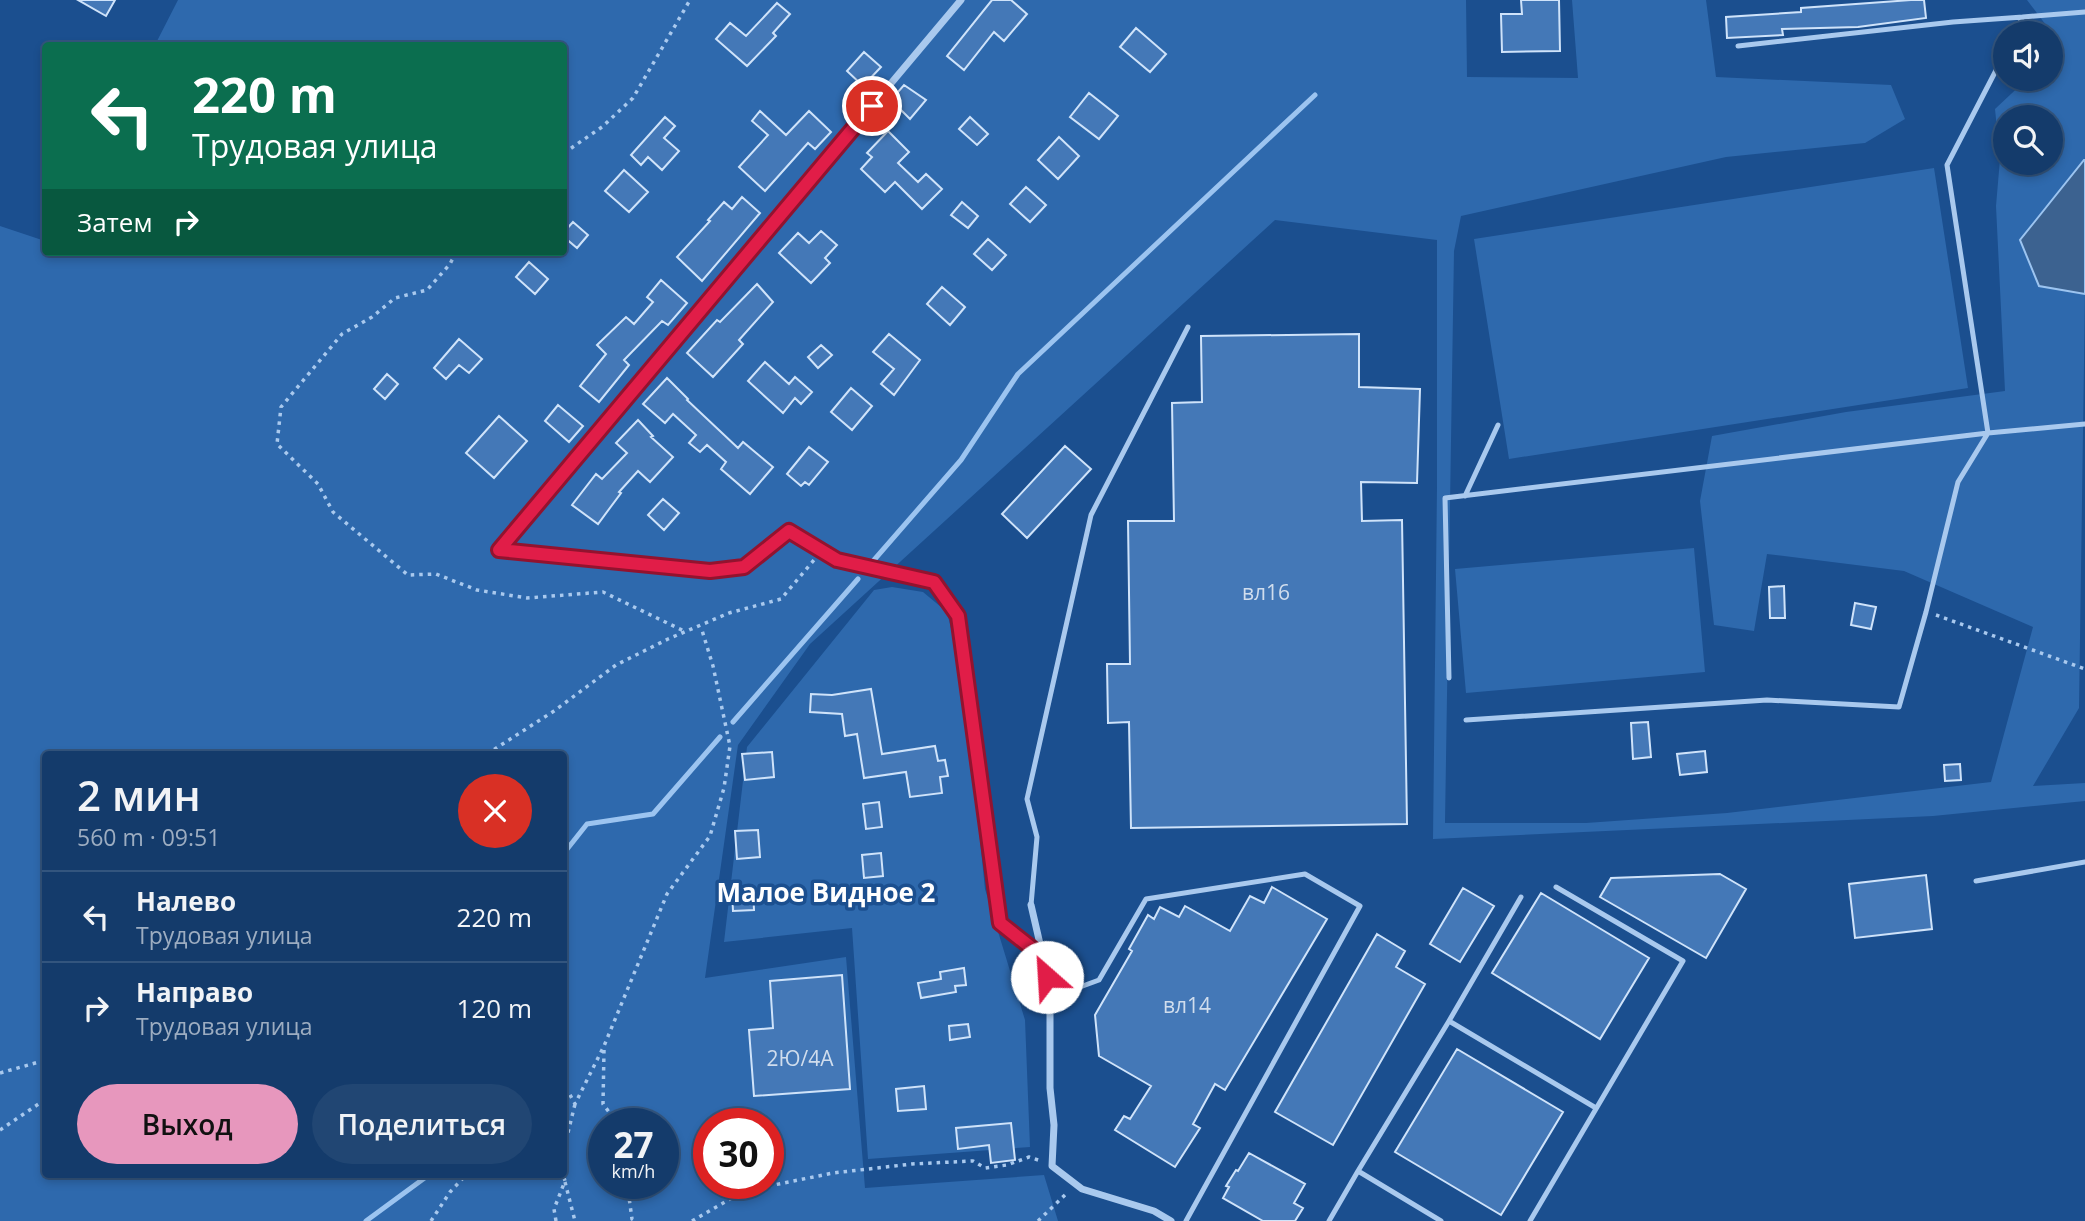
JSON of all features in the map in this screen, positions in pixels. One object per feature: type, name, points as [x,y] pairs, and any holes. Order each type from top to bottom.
[{"type":"street","points":[[961,0],[499,550],[710,571],[744,567],[789,531],[837,560],[934,582],[958,616],[1000,923],[1043,957]]},
{"type":"street","points":[[1031,905],[1050,998],[1050,1088],[1054,1125],[1052,1166],[1082,1189],[1154,1211],[1171,1221]]},
{"type":"lane","points":[[1738,46],[1953,22],[2085,12]]},
{"type":"lane","points":[[2021,21],[2023,17]]},
{"type":"lane","points":[[1466,720],[1767,700],[1899,707],[1958,482],[1988,433],[1947,165],[1993,76]]},
{"type":"lane","points":[[1031,905],[1037,836],[1027,799],[1091,515],[1188,327]]},
{"type":"lane","points":[[1449,678],[1446,498],[1988,433],[2085,424]]},
{"type":"lane","points":[[1465,496],[1498,425]]},
{"type":"lane","points":[[1976,881],[2085,862]]},
{"type":"lane","points":[[1050,998],[1099,981],[1146,899],[1305,874],[1360,906],[1186,1221]]},
{"type":"lane","points":[[1530,1221],[1683,961],[1556,887]]},
{"type":"lane","points":[[1329,1221],[1521,897]]},
{"type":"lane","points":[[1450,1020],[1596,1108]]},
{"type":"lane","points":[[1358,1171],[1441,1221]]},
{"type":"path","points":[[567,151],[602,127],[633,99],[690,0]]},
{"type":"path","points":[[454,256],[427,290],[395,298],[372,317],[342,334],[281,407],[277,444],[318,484],[333,512],[408,575],[436,574],[477,590],[527,598],[603,592],[686,632]]},
{"type":"path","points":[[492,751],[554,711],[616,665],[729,613],[781,599],[814,560],[837,560]]},
{"type":"path","points":[[1926,612],[2085,669]]},
{"type":"path","points":[[567,1137],[575,1104],[604,1046],[667,894],[709,836],[724,789],[730,746],[713,667],[701,627]]},
{"type":"path","points":[[604,1046],[603,1104],[606,1108]]},
{"type":"path","points":[[0,1073],[42,1061]]},
{"type":"path","points":[[567,1091],[575,1104]]},
{"type":"path","points":[[0,1130],[42,1101]]},
{"type":"path","points":[[692,1221],[744,1191],[833,1173],[912,1164],[973,1161],[985,1168],[1007,1165],[1029,1157],[1052,1166]]},
{"type":"path","points":[[431,1221],[450,1192],[463,1178]]},
{"type":"path","points":[[564,1178],[575,1221]]},
{"type":"path","points":[[556,1221],[554,1209],[565,1181]]},
{"type":"path","points":[[1038,1221],[1066,1194],[1082,1189]]},
{"type":"path","points":[[629,1199],[632,1219],[635,1221]]},
{"type":"shaded area","points":[[178,0],[1466,0],[1467,77],[1578,78],[1572,0],[1706,0],[1716,77],[1891,85],[1905,119],[1865,143],[1726,157],[1461,216],[1454,251],[1445,823],[1586,823],[1727,813],[1991,782],[2033,627],[1904,571],[1767,554],[1754,631],[1714,625],[1700,501],[1712,436],[1846,412],[2005,391],[1996,206],[1999,175],[2063,175],[2063,105],[1999,105],[2014,91],[2063,91],[2063,21],[2043,21],[2027,0],[2085,0],[2085,160],[2039,286],[2085,294],[2079,708],[2033,786],[2085,783],[2085,801],[1933,816],[1433,839],[1437,240],[1275,220],[810,644],[738,745],[705,978],[846,957],[865,1188],[1044,1175],[1058,1221],[0,1221],[0,226],[42,240],[42,256],[567,256],[567,42],[157,42]]},
{"type":"shaded area","points":[[2084,160],[2085,294],[2039,286],[2020,240]]},
{"type":"shaded area","points":[[1934,168],[1968,388],[1509,459],[1474,239]]},
{"type":"shaded area","points":[[1694,548],[1705,672],[1466,693],[1455,569]]},
{"type":"shaded area","points":[[892,587],[923,592],[947,612],[964,682],[985,889],[1025,1020],[1030,1147],[868,1159],[852,928],[724,942],[747,747],[874,590]]},
{"type":"building","points":[[78,0],[115,0],[106,16]]},
{"type":"building","points":[[992,0],[1011,0],[1027,14],[1004,41],[994,32],[964,70],[947,56]]},
{"type":"building","points":[[1521,0],[1559,0],[1560,51],[1502,52],[1501,14],[1522,14]]},
{"type":"building","points":[[1924,0],[1926,18],[1858,27],[1782,29],[1783,35],[1727,38],[1726,17]]},
{"type":"building","points":[[777,3],[790,14],[773,33],[776,36],[747,66],[716,39],[730,23],[746,36]]},
{"type":"building","points":[[1136,28],[1166,54],[1150,72],[1120,47]]},
{"type":"building","points":[[864,52],[881,67],[863,86],[847,71]]},
{"type":"building","points":[[904,85],[926,100],[910,119],[891,100]]},
{"type":"building","points":[[1089,93],[1118,116],[1099,139],[1070,117]]},
{"type":"building","points":[[760,111],[786,135],[809,111],[831,132],[815,149],[808,143],[765,191],[739,167],[768,135],[752,121]]},
{"type":"building","points":[[665,117],[675,126],[664,138],[679,151],[662,170],[648,157],[641,165],[631,155]]},
{"type":"building","points":[[970,117],[988,134],[977,145],[959,129]]},
{"type":"building","points":[[888,131],[909,152],[898,163],[918,182],[926,174],[942,189],[922,209],[895,182],[885,192],[861,169],[872,157],[867,153]]},
{"type":"building","points":[[1059,137],[1079,156],[1058,179],[1038,160]]},
{"type":"building","points":[[624,170],[648,192],[629,212],[605,191]]},
{"type":"building","points":[[1026,187],[1046,205],[1030,222],[1010,204]]},
{"type":"building","points":[[742,197],[760,213],[702,281],[677,257],[724,202],[732,209]]},
{"type":"building","points":[[962,202],[978,216],[968,228],[951,215]]},
{"type":"building","points":[[573,222],[588,235],[577,248],[567,240],[567,229]]},
{"type":"building","points":[[821,231],[837,245],[825,258],[830,263],[811,283],[779,253],[798,233],[809,243]]},
{"type":"building","points":[[988,239],[1006,255],[992,270],[974,254]]},
{"type":"building","points":[[529,262],[548,279],[535,294],[516,277]]},
{"type":"building","points":[[661,280],[687,303],[668,325],[662,321],[624,360],[629,365],[599,402],[580,386],[606,354],[597,345],[626,317],[634,324],[653,302],[647,297]]},
{"type":"building","points":[[757,284],[773,302],[739,340],[743,344],[713,377],[687,353],[717,320],[720,322]]},
{"type":"building","points":[[942,287],[965,307],[950,325],[927,304]]},
{"type":"building","points":[[889,334],[920,360],[894,395],[881,384],[894,369],[873,352]]},
{"type":"building","points":[[1359,334],[1359,387],[1420,389],[1417,483],[1361,482],[1362,521],[1402,520],[1407,824],[1131,828],[1129,722],[1108,723],[1107,664],[1130,664],[1128,521],[1174,521],[1172,403],[1202,402],[1201,336]]},
{"type":"building","points":[[459,339],[482,359],[469,373],[459,365],[446,379],[434,368]]},
{"type":"building","points":[[821,345],[832,355],[818,368],[808,357]]},
{"type":"building","points":[[765,362],[789,384],[795,377],[812,392],[801,404],[795,398],[783,413],[748,381]]},
{"type":"building","points":[[387,374],[398,384],[385,399],[374,389]]},
{"type":"building","points":[[667,378],[738,448],[743,442],[773,467],[750,494],[721,469],[726,462],[707,445],[700,452],[689,443],[696,435],[673,414],[665,423],[643,404]]},
{"type":"building","points":[[851,388],[872,406],[852,430],[831,412]]},
{"type":"building","points":[[558,405],[583,426],[569,442],[545,421]]},
{"type":"building","points":[[499,416],[527,441],[494,478],[466,453]]},
{"type":"building","points":[[638,420],[653,436],[651,437],[673,457],[650,482],[638,471],[619,492],[621,493],[598,524],[572,505],[596,474],[602,479],[627,453],[616,443]]},
{"type":"building","points":[[1065,446],[1091,469],[1027,538],[1002,514]]},
{"type":"building","points":[[809,447],[828,462],[809,485],[805,482],[801,486],[787,474]]},
{"type":"building","points":[[663,499],[679,513],[664,530],[648,515]]},
{"type":"building","points":[[1784,586],[1785,618],[1770,618],[1769,587]]},
{"type":"building","points":[[1855,603],[1876,607],[1871,629],[1851,625]]},
{"type":"building","points":[[871,689],[882,754],[935,746],[938,761],[945,760],[948,776],[940,777],[942,793],[910,797],[906,772],[864,778],[857,734],[845,736],[842,714],[810,712],[811,694],[832,695]]},
{"type":"building","points":[[1648,722],[1651,757],[1633,759],[1631,723]]},
{"type":"building","points":[[1705,751],[1707,772],[1680,775],[1677,754]]},
{"type":"building","points":[[772,752],[774,777],[745,780],[742,754]]},
{"type":"building","points":[[1960,764],[1961,780],[1945,781],[1944,765]]},
{"type":"building","points":[[879,802],[882,827],[866,829],[863,804]]},
{"type":"building","points":[[758,830],[760,857],[737,859],[735,831]]},
{"type":"building","points":[[881,853],[883,876],[864,878],[862,855]]},
{"type":"building","points":[[1720,874],[1746,889],[1706,958],[1600,897],[1611,878]]},
{"type":"building","points":[[1926,875],[1932,929],[1855,938],[1849,884]]},
{"type":"building","points":[[1272,887],[1327,919],[1225,1090],[1215,1084],[1193,1124],[1200,1128],[1175,1167],[1115,1130],[1124,1116],[1130,1119],[1151,1086],[1099,1056],[1095,1015],[1132,951],[1129,949],[1148,915],[1154,919],[1160,907],[1179,917],[1185,906],[1230,931],[1250,896],[1264,903]]},
{"type":"building","points":[[1463,888],[1494,906],[1460,962],[1430,944]]},
{"type":"building","points":[[753,890],[754,910],[733,911],[732,891]]},
{"type":"building","points":[[1541,893],[1649,958],[1600,1039],[1492,973]]},
{"type":"building","points":[[1377,934],[1405,951],[1396,967],[1425,984],[1333,1145],[1275,1112]]},
{"type":"building","points":[[964,968],[966,985],[955,986],[956,992],[921,998],[918,983],[941,979],[940,972]]},
{"type":"building","points":[[842,975],[850,1089],[754,1096],[749,1030],[773,1028],[770,981]]},
{"type":"building","points":[[968,1024],[970,1037],[950,1040],[949,1026]]},
{"type":"building","points":[[1457,1049],[1563,1112],[1501,1215],[1395,1152]]},
{"type":"building","points":[[924,1086],[926,1109],[898,1111],[896,1089]]},
{"type":"building","points":[[1011,1123],[1015,1160],[991,1163],[989,1145],[958,1149],[956,1128]]},
{"type":"building","points":[[1249,1153],[1305,1184],[1294,1203],[1303,1208],[1295,1221],[1263,1221],[1223,1198],[1229,1187],[1226,1186]]},
{"type":"waterway","points":[[874,560],[961,460],[1018,374],[1315,95]]},
{"type":"waterway","points":[[733,722],[858,579]]},
{"type":"waterway","points":[[567,849],[587,824],[653,814],[720,737]]},
{"type":"waterway","points":[[366,1221],[425,1178]]},
{"type":"district","name":"Малое Видное 2","points":[[826,893]]},
{"type":"route","points":[[872,106],[499,550],[710,571],[744,567],[789,531],[837,560],[934,582],[958,616],[1000,923],[1043,957],[1047,977]]}]
